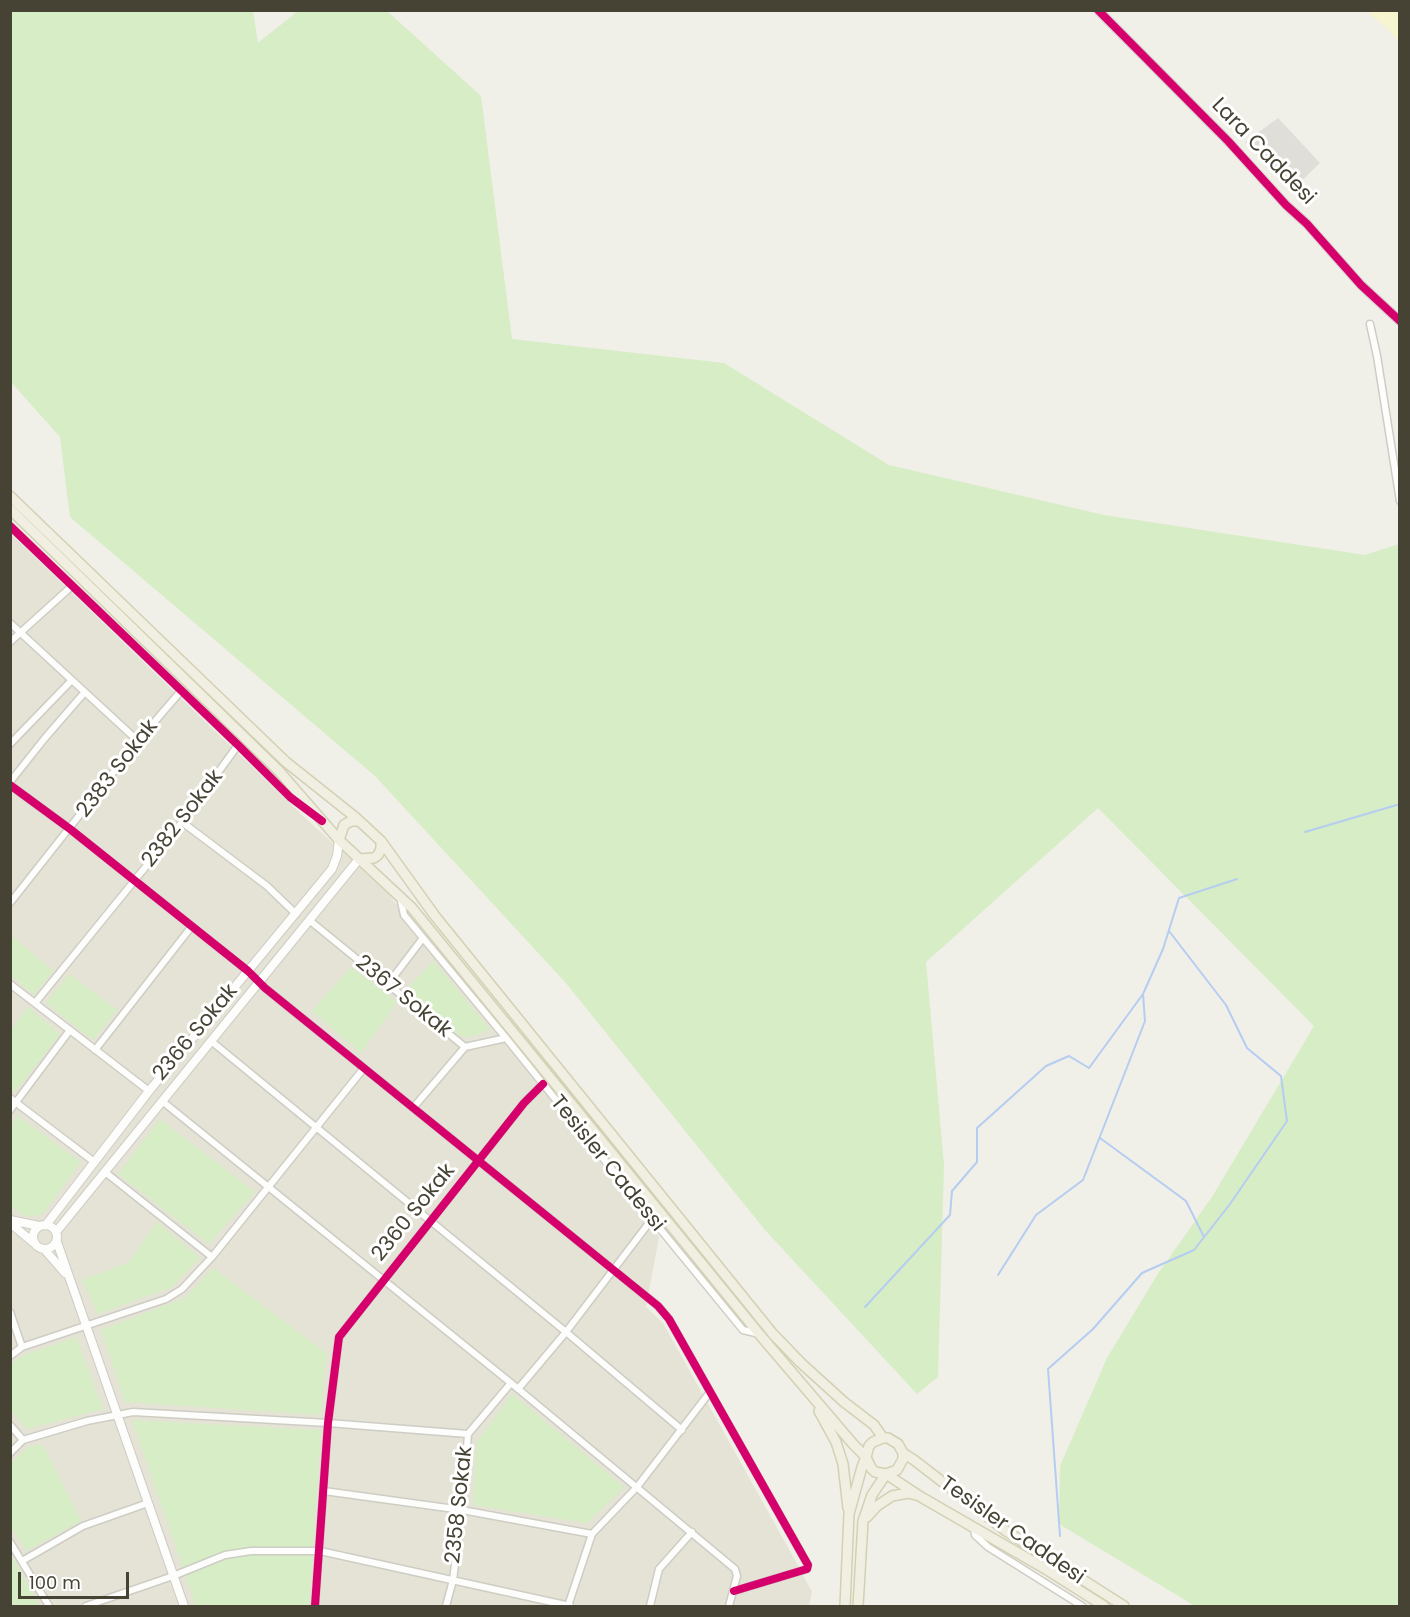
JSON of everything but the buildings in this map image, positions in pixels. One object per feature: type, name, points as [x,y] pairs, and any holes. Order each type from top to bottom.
[{"type":"main road","points":[[10,496],[286,762],[381,840],[435,916],[773,1334],[801,1364],[874,1425],[883,1438]]},
{"type":"main road","points":[[10,509],[279,771],[339,840],[426,923],[760,1335],[866,1457],[870,1468],[880,1474],[897,1470],[901,1465],[903,1453],[898,1444],[888,1438],[873,1442],[867,1452],[866,1457],[862,1467],[849,1514]]},
{"type":"main road","points":[[339,840],[344,825],[351,821],[360,821]]},
{"type":"main road","points":[[359,859],[374,858],[378,855],[381,840]]},
{"type":"main road","points":[[794,1375],[827,1425],[836,1442],[844,1469],[849,1514],[845,1606]]},
{"type":"main road","name":"Tesisler Caddesi","points":[[903,1453],[1006,1531],[1124,1606]]},
{"type":"main road","points":[[886,1474],[1104,1606]]},
{"type":"main road","points":[[858,1606],[863,1521],[872,1495],[886,1474]]},
{"type":"main road","points":[[863,1521],[877,1506],[892,1496],[908,1493],[921,1497]]},
{"type":"street","name":"Lara Caddesi","points":[[1098,10],[1228,141],[1361,285],[1400,321]]},
{"type":"street","points":[[1370,324],[1400,501]]},
{"type":"street","points":[[10,526],[290,797],[322,821]]},
{"type":"street","points":[[10,642],[72,586]]},
{"type":"street","points":[[10,623],[138,741]]},
{"type":"street","points":[[10,744],[71,681]]},
{"type":"street","name":"2383 Sokak","points":[[10,903],[138,741],[181,691]]},
{"type":"street","points":[[84,693],[45,738],[10,784],[248,971],[658,1306],[669,1319],[808,1565],[807,1569],[734,1591]]},
{"type":"street","name":"2382 Sokak","points":[[35,1003],[182,822],[238,745]]},
{"type":"street","points":[[182,822],[267,886],[296,914]]},
{"type":"street","name":"2366 Sokak","points":[[43,1225],[149,1090],[332,869],[337,856],[339,840]]},
{"type":"street","name":"2366 Sokak","points":[[56,1232],[359,859]]},
{"type":"street","name":"Tesisler Cadessi","points":[[400,896],[404,915],[652,1220],[743,1330],[760,1335]]},
{"type":"street","name":"2367 Sokak","points":[[309,920],[465,1047],[506,1038]]},
{"type":"street","points":[[96,1050],[192,926]]},
{"type":"street","points":[[388,984],[423,938]]},
{"type":"street","points":[[10,984],[149,1090]]},
{"type":"street","points":[[10,1110],[13,1100],[70,1030]]},
{"type":"street","points":[[211,1041],[682,1430]]},
{"type":"street","points":[[413,1108],[465,1047]]},
{"type":"street","points":[[10,1356],[22,1347],[166,1299],[182,1290],[212,1257],[364,1068]]},
{"type":"street","name":"2360 Sokak","points":[[315,1606],[328,1423],[339,1337],[524,1103],[543,1084]]},
{"type":"street","points":[[13,1100],[93,1161]]},
{"type":"street","points":[[162,1101],[511,1383],[735,1569],[737,1576],[729,1606]]},
{"type":"street","points":[[105,1172],[212,1257]]},
{"type":"street","points":[[518,1389],[566,1332],[652,1220]]},
{"type":"street","points":[[10,1221],[43,1225],[56,1232],[57,1242],[85,1326],[184,1606]]},
{"type":"street","points":[[10,1221],[37,1246],[45,1250],[68,1276]]},
{"type":"street","points":[[34,1243],[33,1235],[43,1225]]},
{"type":"street","points":[[45,1250],[57,1242]]},
{"type":"street","points":[[10,1312],[22,1347]]},
{"type":"street","name":"2358 Sokak","points":[[446,1606],[453,1580],[462,1510],[468,1434],[511,1383]]},
{"type":"street","points":[[86,1606],[225,1556],[251,1551],[320,1551],[569,1606],[592,1534],[637,1487],[710,1392]]},
{"type":"street","points":[[10,1453],[23,1440],[87,1421],[133,1412],[328,1423],[468,1434]]},
{"type":"street","points":[[10,1425],[23,1440]]},
{"type":"street","points":[[324,1491],[462,1510],[592,1534]]},
{"type":"street","points":[[22,1561],[83,1526],[148,1503]]},
{"type":"street","points":[[974,1527],[975,1535],[988,1547],[1082,1606]]},
{"type":"street","points":[[650,1606],[659,1569],[692,1532]]},
{"type":"street","points":[[10,1542],[49,1606]]},
{"type":"street","points":[[1039,1578],[1044,1568]]},
{"type":"shaded area","points":[[10,11],[253,11],[258,43],[298,11],[387,11],[481,96],[512,339],[724,363],[889,465],[1104,515],[1365,555],[1399,544],[1399,1606],[1195,1606],[1059,1524],[1060,1466],[1107,1358],[1159,1272],[1212,1197],[1314,1026],[1098,808],[926,962],[944,1165],[938,1377],[917,1394],[765,1230],[565,982],[375,776],[70,517],[60,437],[11,382]]},
{"type":"shaded area","points":[[1278,118],[1320,163],[1291,191],[1245,142]]},
{"type":"shaded area","points":[[10,533],[302,815],[389,895],[659,1237],[646,1307],[663,1323],[791,1553],[812,1592],[809,1606],[11,1606]]},
{"type":"shaded area","points":[[11,935],[53,971],[34,995],[11,976]]},
{"type":"shaded area","points":[[433,961],[489,1030],[470,1037],[460,1036],[406,990]]},
{"type":"shaded area","points":[[351,967],[397,1002],[361,1053],[312,1011]]},
{"type":"shaded area","points":[[69,974],[117,1010],[93,1040],[46,1003]]},
{"type":"shaded area","points":[[28,1007],[60,1034],[15,1092],[11,1088],[11,1030]]},
{"type":"shaded area","points":[[17,1116],[81,1162],[42,1215],[24,1216],[11,1207],[11,1125]]},
{"type":"shaded area","points":[[160,1119],[255,1192],[209,1244],[118,1174]]},
{"type":"shaded area","points":[[157,1222],[200,1258],[172,1287],[98,1314],[82,1280],[129,1262]]},
{"type":"shaded area","points":[[213,1268],[326,1353],[321,1415],[125,1402],[101,1330],[185,1298]]},
{"type":"shaded area","points":[[76,1337],[103,1409],[27,1429],[11,1411],[11,1364],[24,1355]]},
{"type":"shaded area","points":[[512,1394],[624,1487],[587,1523],[473,1505],[477,1442]]},
{"type":"shaded area","points":[[132,1420],[321,1430],[309,1606],[196,1606]]},
{"type":"shaded area","points":[[43,1445],[81,1521],[26,1551],[11,1526],[11,1464],[29,1446]]},
{"type":"shaded area","points":[[11,1554],[40,1606],[11,1606]]},
{"type":"sand","points":[[1366,11],[1399,11],[1399,41],[1388,29]]},
{"type":"waterway","points":[[1305,832],[1400,804]]},
{"type":"waterway","points":[[865,1307],[950,1215],[952,1191],[977,1162],[977,1128],[1046,1066],[1069,1056],[1089,1068],[1143,994],[1163,949],[1179,898],[1237,879]]},
{"type":"waterway","points":[[1060,1536],[1048,1369],[1093,1329],[1142,1273],[1194,1250],[1230,1204],[1287,1121],[1281,1076],[1247,1048],[1226,1005],[1169,931]]},
{"type":"waterway","points":[[998,1275],[1036,1215],[1083,1180],[1145,1021],[1143,994]]},
{"type":"waterway","points":[[1100,1138],[1186,1201],[1204,1237]]},
{"type":"cycle path","points":[[1098,10],[1228,141],[1361,285],[1400,321]]},
{"type":"cycle path","points":[[10,526],[290,797],[322,821]]},
{"type":"cycle path","points":[[10,785],[70,829],[248,971],[265,988],[658,1306],[669,1319],[808,1565],[807,1569],[734,1591]]},
{"type":"cycle path","points":[[315,1606],[328,1423],[339,1337],[524,1103],[543,1084]]}]
